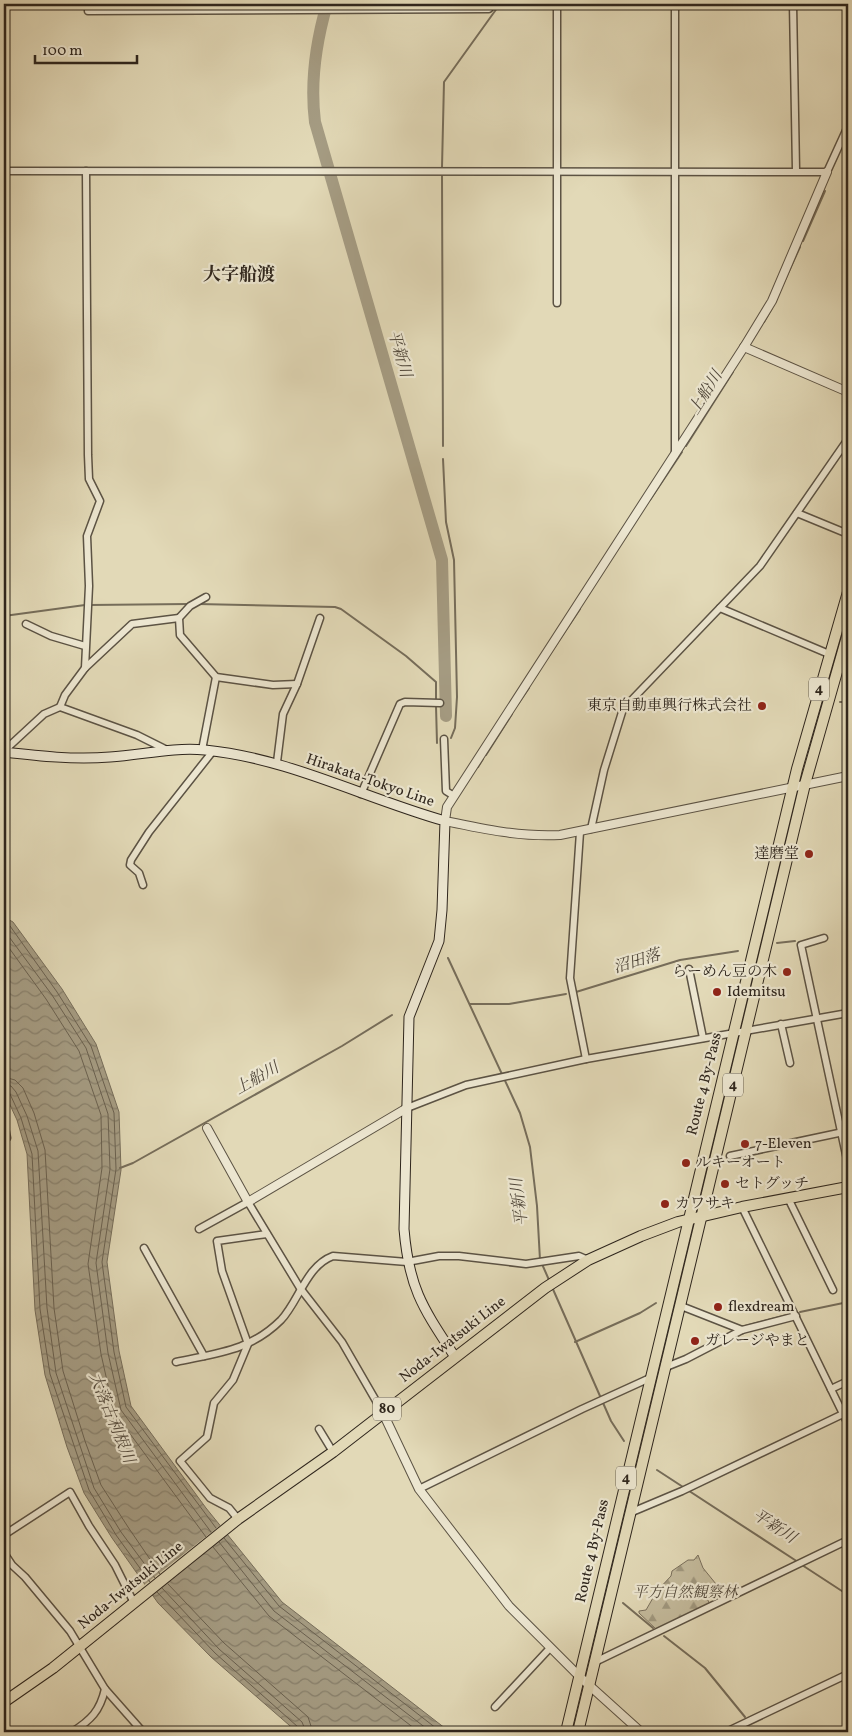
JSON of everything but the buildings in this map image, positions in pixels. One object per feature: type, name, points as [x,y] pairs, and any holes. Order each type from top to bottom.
[{"type":"main road","name":"Route 4 By-Pass","points":[[566,1732],[792,788],[848,592]]},
{"type":"main road","name":"Route 4 By-Pass","points":[[578,1732],[805,784],[848,633]]},
{"type":"main road","name":"Hirakata-Tokyo Line","points":[[4,751],[79,758],[110,757],[168,750],[213,751],[277,762],[361,794],[444,821],[442,910],[439,941],[410,1012],[404,1229],[407,1262],[415,1291],[427,1314],[455,1356]]},
{"type":"main road","name":"Noda-Iwatsuki Line","points":[[4,1702],[81,1646],[238,1519],[332,1452],[455,1356],[552,1284],[588,1260],[640,1236],[702,1216],[848,1187]]},
{"type":"street","points":[[88,4],[88,11],[319,7],[489,9],[492,4]]},
{"type":"street","points":[[557,4],[557,303]]},
{"type":"street","points":[[675,4],[677,110],[675,170],[675,455]]},
{"type":"street","points":[[793,4],[796,170]]},
{"type":"street","points":[[848,126],[846,139],[827,172],[772,301],[748,348],[675,455],[454,796],[447,807],[444,821],[498,832],[536,836],[580,832],[848,776]]},
{"type":"street","points":[[4,171],[556,172],[796,170],[827,172]]},
{"type":"street","points":[[85,668],[89,586],[87,536],[100,502],[89,480],[86,171]]},
{"type":"street","points":[[748,348],[848,392]]},
{"type":"street","points":[[591,829],[604,770],[624,709],[760,566],[848,439]]},
{"type":"street","points":[[797,513],[848,534]]},
{"type":"street","points":[[60,708],[65,696],[85,668],[132,624],[179,618],[190,606],[206,597]]},
{"type":"street","points":[[720,608],[829,654]]},
{"type":"street","points":[[179,618],[180,635],[216,677],[273,685],[297,684]]},
{"type":"street","points":[[277,762],[283,714],[297,684],[320,618]]},
{"type":"street","points":[[26,624],[51,636],[85,646]]},
{"type":"street","points":[[202,750],[216,677]]},
{"type":"street","points":[[361,794],[400,704],[405,702],[440,702]]},
{"type":"street","points":[[4,751],[44,714],[60,708],[152,741],[168,750]]},
{"type":"street","points":[[444,739],[446,790],[454,796]]},
{"type":"street","points":[[143,885],[139,873],[130,865],[131,860],[149,832],[213,751]]},
{"type":"street","points":[[580,832],[570,978],[586,1058]]},
{"type":"street","points":[[824,938],[801,945],[816,1018],[845,1132],[842,1141],[848,1164]]},
{"type":"street","points":[[689,968],[703,1038]]},
{"type":"street","points":[[199,1229],[407,1108],[466,1084],[586,1058],[848,1013]]},
{"type":"street","points":[[781,1024],[790,1063]]},
{"type":"street","points":[[4,1122],[7,1138]]},
{"type":"street","points":[[207,1128],[248,1202],[300,1288],[342,1342],[383,1413],[419,1489],[508,1606],[636,1731]]},
{"type":"street","points":[[730,1156],[845,1132]]},
{"type":"street","points":[[788,1198],[833,1290]]},
{"type":"street","points":[[742,1207],[848,1424]]},
{"type":"street","points":[[238,1519],[229,1508],[210,1498],[180,1460],[207,1437],[214,1403],[233,1380],[248,1344],[222,1271],[217,1241],[268,1234]]},
{"type":"street","points":[[144,1248],[204,1356]]},
{"type":"street","points":[[176,1362],[248,1344],[282,1318],[300,1288],[324,1259],[333,1256],[407,1262],[439,1256],[459,1256],[526,1264],[538,1264],[579,1256],[588,1260]]},
{"type":"street","points":[[681,1306],[741,1330]]},
{"type":"street","points":[[666,1367],[686,1359],[741,1330],[796,1316]]},
{"type":"street","points":[[419,1489],[582,1409],[650,1378]]},
{"type":"street","points":[[831,1389],[848,1381]]},
{"type":"street","points":[[632,1512],[691,1487],[843,1414]]},
{"type":"street","points":[[319,1430],[332,1452]]},
{"type":"street","points":[[4,1535],[70,1492],[89,1526],[115,1565],[134,1603]]},
{"type":"street","points":[[595,1662],[848,1540]]},
{"type":"street","points":[[4,1553],[81,1646],[105,1689],[142,1732]]},
{"type":"street","points":[[495,1707],[550,1648]]},
{"type":"street","points":[[726,1732],[848,1674]]},
{"type":"street","points":[[72,1732],[80,1730],[101,1707],[105,1689]]},
{"type":"green space","name":"平方自然観察林","points":[[698,1555],[703,1568],[716,1584],[716,1589],[708,1592],[706,1597],[710,1604],[656,1629],[639,1611],[646,1610],[657,1591],[671,1576],[672,1571],[688,1560],[694,1560]]},
{"type":"water","name":"大落古利根川","points":[[4,917],[13,922],[62,989],[96,1044],[119,1112],[121,1170],[107,1262],[119,1351],[131,1406],[206,1508],[282,1602],[450,1732],[297,1732],[211,1657],[158,1603],[112,1538],[84,1493],[67,1447],[45,1375],[35,1310],[27,1154],[17,1120],[4,1092]]},
{"type":"pier","points":[[222,1524],[228,1532],[149,1594],[143,1586]]},
{"type":"waterway","name":"平新川","points":[[327,4],[315,62],[313,92],[315,122],[442,560],[446,716]]},
{"type":"waterway","points":[[442,167],[444,82],[500,4]]},
{"type":"waterway","points":[[141,174],[246,174]]},
{"type":"waterway","points":[[319,174],[331,175]]},
{"type":"waterway","points":[[442,176],[443,446]]},
{"type":"waterway","name":"上船川","points":[[803,241],[825,191]]},
{"type":"waterway","name":"上船川","points":[[779,293],[800,247]]},
{"type":"waterway","name":"上船川","points":[[764,322],[772,308]]},
{"type":"waterway","name":"上船川","points":[[686,446],[733,372]]},
{"type":"waterway","name":"上船川","points":[[650,500],[682,452]]},
{"type":"waterway","points":[[443,459],[446,522],[454,560],[457,697],[455,728],[451,738]]},
{"type":"waterway","points":[[90,605],[188,604]]},
{"type":"waterway","points":[[198,604],[335,607],[341,609],[406,656],[436,682],[436,701]]},
{"type":"waterway","points":[[4,616],[85,605]]},
{"type":"waterway","name":"上船川","points":[[546,660],[580,609]]},
{"type":"waterway","name":"上船川","points":[[531,683],[538,673]]},
{"type":"waterway","name":"上船川","points":[[518,704],[529,688]]},
{"type":"waterway","points":[[840,702],[848,702]]},
{"type":"waterway","points":[[436,706],[437,743]]},
{"type":"waterway","name":"上船川","points":[[486,755],[512,714]]},
{"type":"waterway","name":"上船川","points":[[478,767],[483,759]]},
{"type":"waterway","name":"沼田落","points":[[777,943],[795,941]]},
{"type":"waterway","name":"沼田落","points":[[576,992],[680,960],[738,951]]},
{"type":"waterway","name":"平新川","points":[[448,958],[520,1113],[530,1147],[537,1206],[540,1260]]},
{"type":"waterway","name":"沼田落","points":[[470,1004],[509,1004],[566,994]]},
{"type":"waterway","name":"上船川","points":[[120,1168],[133,1163],[342,1046],[392,1015]]},
{"type":"waterway","name":"平新川","points":[[542,1264],[549,1280]]},
{"type":"waterway","name":"平新川","points":[[552,1287],[611,1421],[624,1441]]},
{"type":"waterway","points":[[800,1312],[848,1302]]},
{"type":"waterway","points":[[575,1342],[640,1313],[656,1303]]},
{"type":"waterway","points":[[741,1327],[787,1315]]},
{"type":"waterway","name":"平新川","points":[[657,1470],[798,1562]]},
{"type":"waterway","name":"平新川","points":[[802,1565],[848,1595]]},
{"type":"waterway","points":[[623,1603],[653,1628]]},
{"type":"waterway","points":[[664,1636],[705,1668],[745,1717]]},
{"type":"waterway","points":[[752,1727],[756,1732]]},
{"type":"place","name":"東京自動車興行株式会社","points":[[762,706]]},
{"type":"place","name":"達磨堂","points":[[809,854]]},
{"type":"place","name":"らーめん豆の木","points":[[787,972]]},
{"type":"place","name":"Idemitsu","points":[[717,992]]},
{"type":"place","name":"7-Eleven","points":[[745,1144]]},
{"type":"place","name":"ルキーオート","points":[[686,1163]]},
{"type":"place","name":"セトグッチ","points":[[725,1184]]},
{"type":"place","name":"カワサキ","points":[[665,1204]]},
{"type":"place","name":"flexdream","points":[[718,1307]]},
{"type":"place","name":"ガレージやまと","points":[[695,1341]]},
{"type":"district","name":"大字船渡","points":[[239,275]]}]
